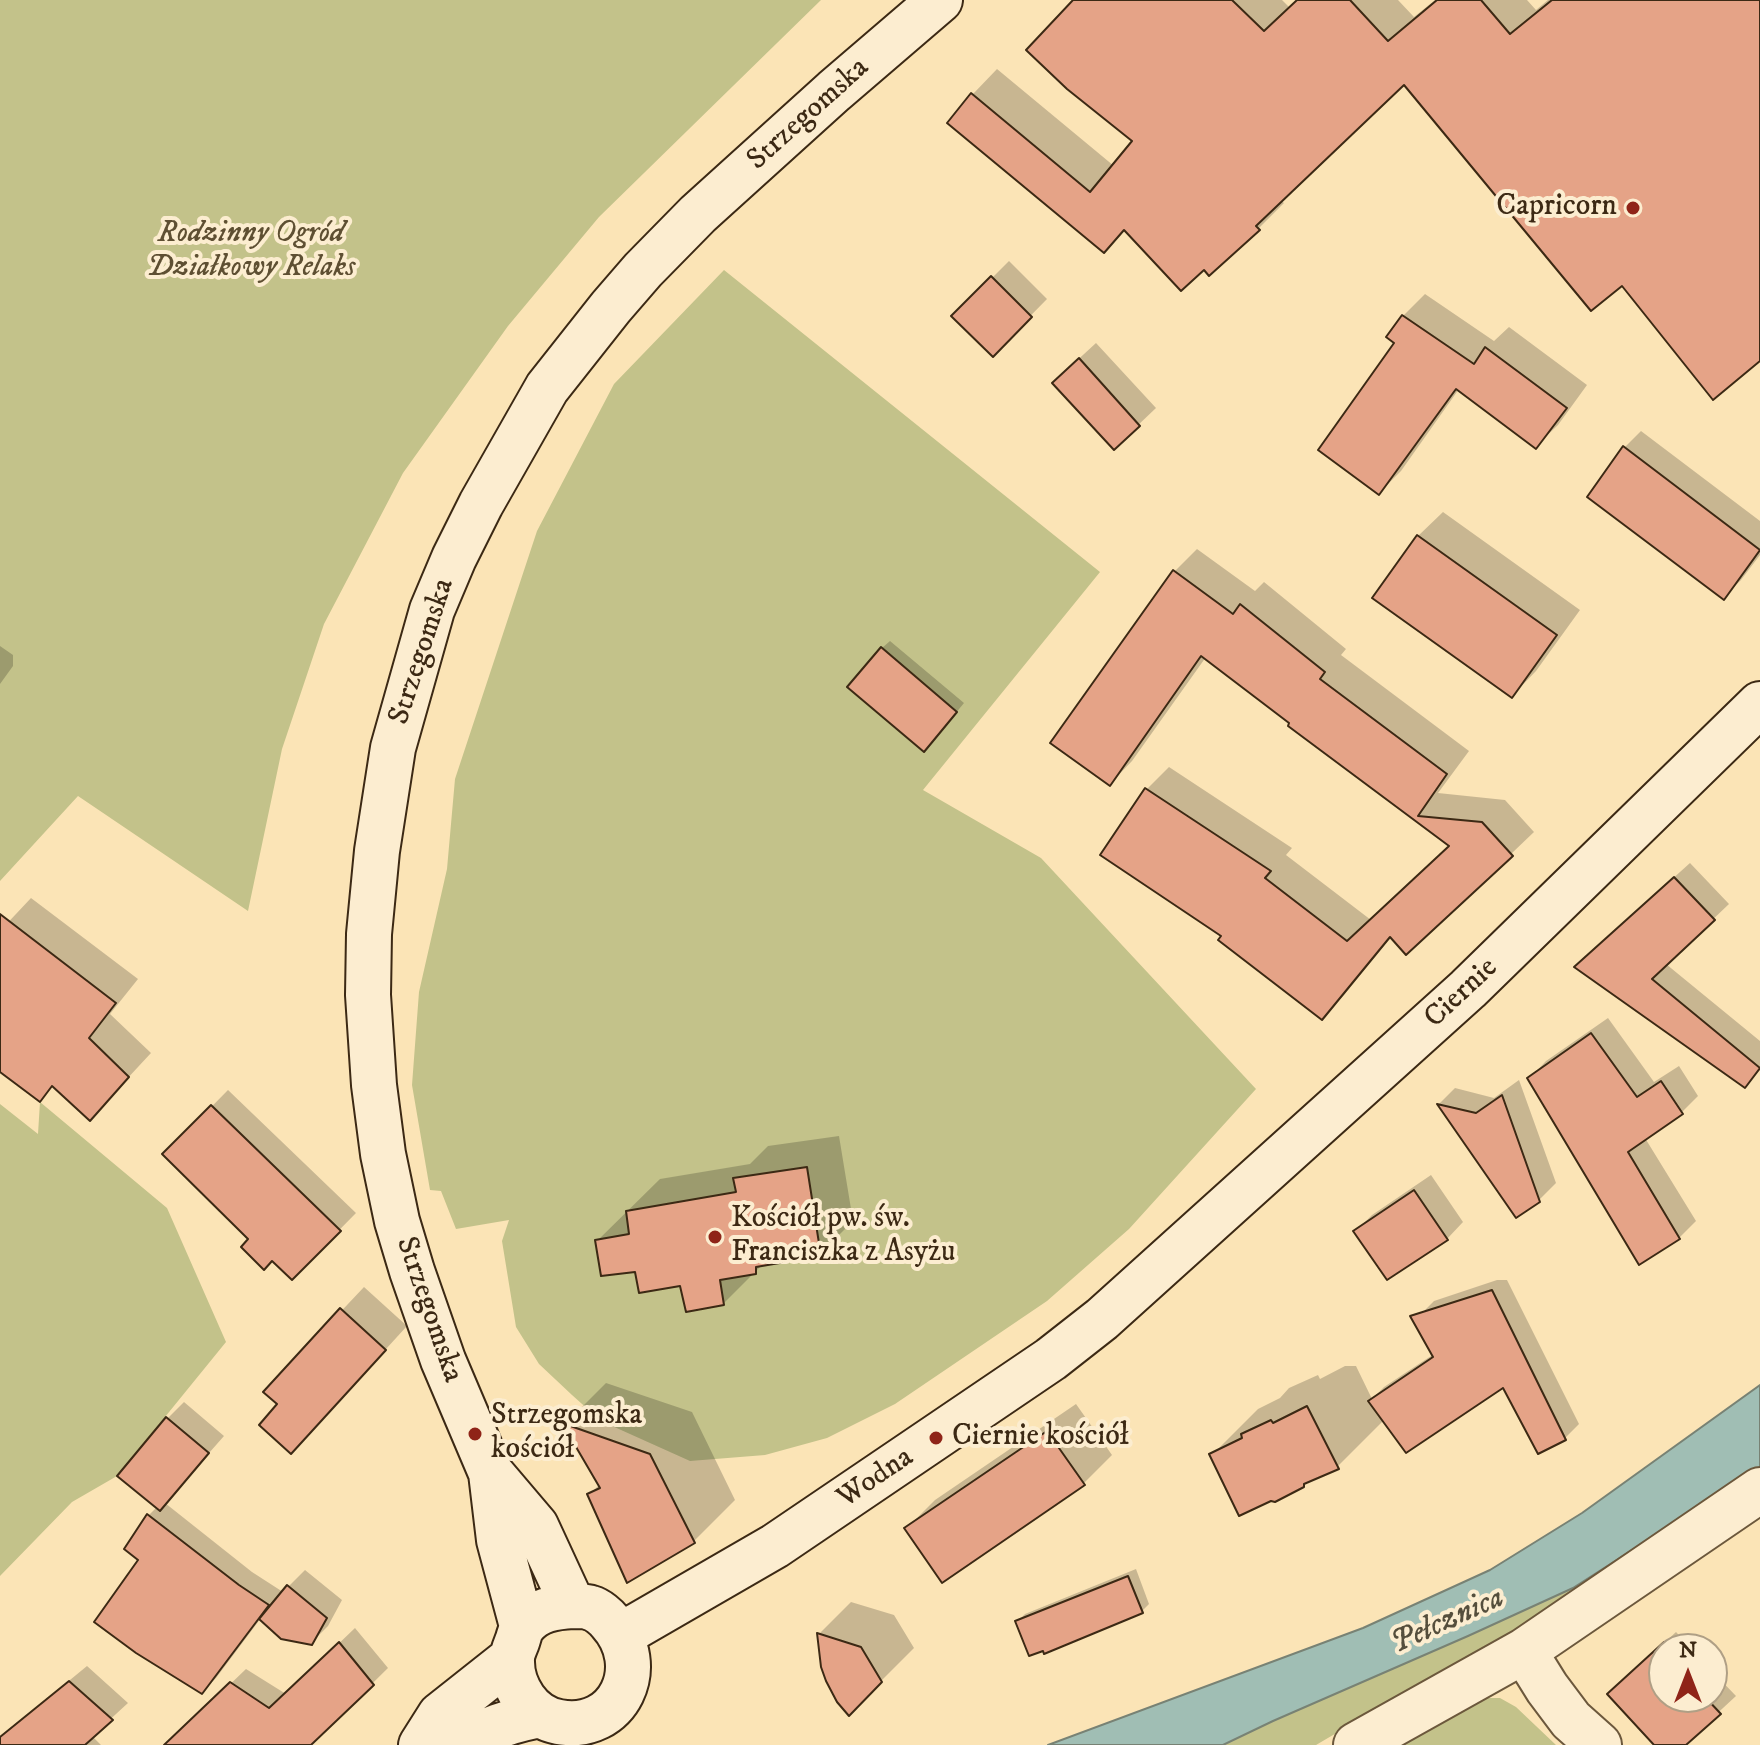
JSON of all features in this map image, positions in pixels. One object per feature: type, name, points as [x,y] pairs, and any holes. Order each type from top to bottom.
[{"type":"main road","name":"Strzegomska","points":[[517,1642],[491,1473],[443,1360],[412,1271],[397,1221],[383,1154],[374,1085],[368,995],[369,934],[377,851],[393,748],[420,647],[454,558],[547,388],[643,270],[698,214],[940,0]]},
{"type":"main road","name":"Ciernie","points":[[1155,1274],[1468,989],[1760,704]]},
{"type":"main road","name":"Wodna","points":[[621,1635],[775,1546],[878,1478],[1051,1359],[1155,1274]]},
{"type":"main road","name":"Strzegomska","points":[[491,1473],[536,1526],[573,1606]]},
{"type":"main road","points":[[1356,1745],[1524,1651],[1760,1490]]},
{"type":"main road","points":[[421,1745],[440,1715],[517,1642],[546,1608],[573,1606],[592,1608],[607,1618],[621,1635],[629,1656],[628,1679],[604,1732],[575,1723],[556,1722],[528,1705],[515,1683],[517,1642]]},
{"type":"main road","points":[[1524,1651],[1571,1720],[1599,1745]]},
{"type":"main road","points":[[460,1745],[481,1732],[540,1715]]},
{"type":"green space","name":"Rodzinny Ogród Działkowy Relaks","points":[[0,0],[821,0],[599,217],[508,326],[403,473],[324,624],[282,749],[248,911],[78,796],[0,881]]},
{"type":"green space","points":[[724,270],[1100,572],[923,790],[1041,858],[1256,1089],[1129,1229],[1047,1301],[895,1404],[827,1438],[765,1455],[690,1461],[601,1421],[539,1364],[516,1327],[502,1241],[509,1220],[456,1229],[441,1191],[430,1190],[412,1085],[419,992],[447,869],[455,779],[537,531],[614,384]]},
{"type":"green space","points":[[40,1102],[167,1208],[226,1342],[117,1476],[72,1502],[0,1576],[0,1104],[38,1134]]},
{"type":"green space","points":[[1760,1468],[1760,1472],[1572,1602],[1316,1745],[1223,1745],[1573,1588]]},
{"type":"green space","points":[[1486,1698],[1500,1698],[1516,1707],[1556,1745],[1399,1745],[1459,1709]]},
{"type":"water","name":"Pełcznica","points":[[1760,1385],[1760,1468],[1573,1588],[1223,1745],[1048,1745],[1363,1628],[1490,1570],[1582,1513]]},
{"type":"building","points":[[1073,0],[1232,0],[1264,31],[1297,0],[1350,0],[1388,41],[1437,0],[1481,0],[1510,34],[1552,0],[1760,0],[1760,361],[1713,400],[1622,286],[1591,311],[1404,85],[1256,226],[1260,230],[1209,276],[1204,270],[1181,291],[1124,230],[1104,253],[947,123],[971,93],[1090,192],[1132,141],[1067,89],[1026,50]]},
{"type":"building","points":[[991,276],[1032,317],[993,357],[951,316]]},
{"type":"building","points":[[1402,315],[1474,364],[1485,347],[1567,408],[1536,449],[1456,389],[1379,495],[1318,450],[1394,343],[1386,337]]},
{"type":"building","points":[[1079,358],[1140,426],[1114,450],[1052,383]]},
{"type":"building","points":[[1623,446],[1760,550],[1724,600],[1587,497]]},
{"type":"building","points":[[1417,535],[1557,635],[1512,698],[1372,598]]},
{"type":"building","points":[[1173,570],[1233,614],[1240,604],[1325,672],[1320,679],[1447,774],[1418,816],[1482,822],[1513,856],[1406,955],[1390,937],[1322,1020],[1218,940],[1221,936],[1100,855],[1145,788],[1271,871],[1265,878],[1347,941],[1449,846],[1288,726],[1289,723],[1201,656],[1110,786],[1050,743]]},
{"type":"building","points":[[881,647],[957,712],[924,752],[847,687]]},
{"type":"building","points":[[1674,877],[1715,920],[1652,979],[1760,1068],[1745,1088],[1574,967]]},
{"type":"building","points":[[0,914],[116,1003],[89,1038],[129,1077],[90,1121],[52,1086],[40,1102],[0,1072]]},
{"type":"building","points":[[1591,1033],[1637,1097],[1661,1081],[1683,1114],[1628,1152],[1680,1239],[1639,1265],[1527,1078]]},
{"type":"building","points":[[1502,1095],[1540,1202],[1516,1218],[1437,1104],[1476,1113]]},
{"type":"building","points":[[211,1105],[341,1231],[292,1280],[272,1261],[264,1270],[241,1247],[248,1239],[162,1154]]},
{"type":"building","name":"Kościół pw. św. Franciszka z Asyżu","points":[[807,1167],[821,1256],[756,1267],[756,1274],[720,1280],[724,1305],[686,1312],[680,1286],[639,1293],[635,1272],[601,1276],[595,1240],[629,1234],[626,1211],[736,1192],[733,1178]]},
{"type":"building","points":[[1414,1190],[1448,1240],[1387,1280],[1353,1231]]},
{"type":"building","points":[[1492,1290],[1566,1440],[1538,1454],[1503,1388],[1406,1453],[1368,1401],[1433,1357],[1410,1316]]},
{"type":"building","points":[[340,1308],[386,1350],[291,1454],[259,1425],[277,1404],[263,1392]]},
{"type":"building","points":[[1307,1406],[1339,1469],[1304,1484],[1304,1487],[1275,1502],[1239,1516],[1209,1454],[1242,1438],[1241,1434]]},
{"type":"building","points":[[166,1417],[209,1453],[160,1511],[117,1476]]},
{"type":"building","points":[[562,1423],[650,1454],[695,1543],[627,1583],[587,1494],[600,1488]]},
{"type":"building","points":[[1047,1431],[1085,1485],[942,1583],[904,1528]]},
{"type":"building","points":[[147,1514],[269,1605],[202,1694],[136,1653],[94,1622],[138,1560],[124,1549]]},
{"type":"building","points":[[1128,1576],[1143,1613],[1044,1654],[1043,1651],[1029,1656],[1015,1621]]},
{"type":"building","points":[[287,1585],[327,1618],[312,1645],[281,1639],[259,1619]]},
{"type":"building","points":[[817,1633],[861,1647],[882,1682],[849,1716],[826,1681]]},
{"type":"building","points":[[339,1642],[374,1685],[311,1745],[164,1745],[230,1682],[269,1708]]},
{"type":"building","points":[[1648,1657],[1648,1713],[1721,1714],[1686,1745],[1654,1745],[1607,1694]]},
{"type":"building","points":[[69,1681],[113,1720],[85,1745],[0,1745],[0,1737]]},
{"type":"place","name":"Capricorn","points":[[1633,208]]},
{"type":"place","name":"Kościół pw. św. Franciszka z Asyżu","points":[[715,1237]]},
{"type":"place","name":"Strzegomska kościół","points":[[475,1434]]},
{"type":"place","name":"Ciernie kościół","points":[[936,1438]]}]
